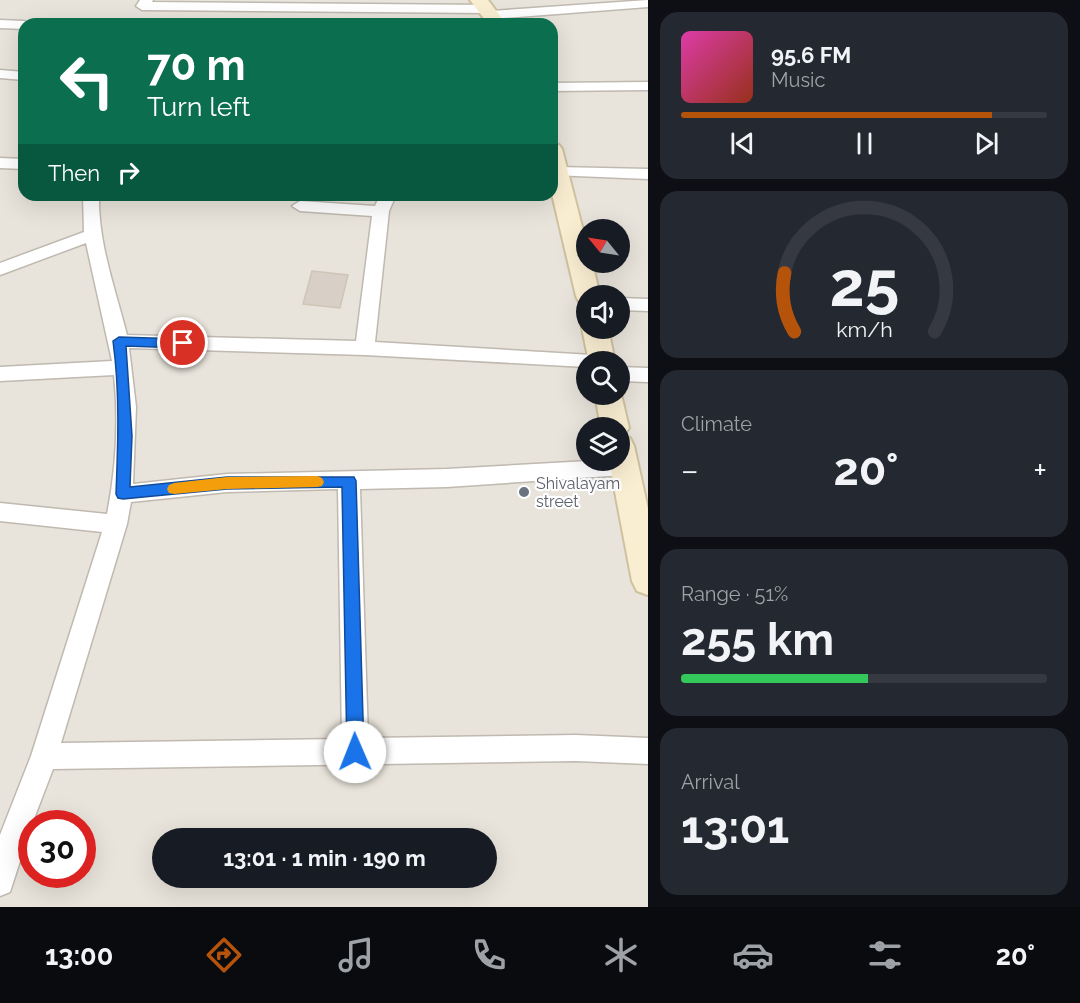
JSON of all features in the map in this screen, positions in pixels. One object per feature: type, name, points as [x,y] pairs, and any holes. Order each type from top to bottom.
[{"type":"street","points":[[142,7],[320,7],[488,12],[538,6],[648,3]]},
{"type":"street","points":[[317,18],[320,7]]},
{"type":"street","points":[[0,24],[18,25]]},
{"type":"street","points":[[0,74],[18,76]]},
{"type":"street","points":[[558,87],[648,86]]},
{"type":"street","points":[[0,163],[18,164]]},
{"type":"street","points":[[585,285],[558,172],[648,174]]},
{"type":"street","points":[[0,882],[13,838],[44,756],[116,524],[123,494],[125,436],[123,368],[119,341],[94,234],[90,201]]},
{"type":"street","points":[[300,206],[384,203],[365,348]]},
{"type":"street","points":[[0,269],[94,234]]},
{"type":"street","points":[[630,304],[648,305]]},
{"type":"street","points":[[119,341],[365,348],[576,360]]},
{"type":"street","points":[[0,374],[123,368]]},
{"type":"street","points":[[630,374],[648,375]]},
{"type":"street","points":[[123,494],[227,483],[447,478],[576,462]]},
{"type":"street","points":[[625,471],[648,580]]},
{"type":"street","points":[[349,481],[355,752]]},
{"type":"street","points":[[0,512],[116,524]]},
{"type":"street","points":[[44,756],[576,748],[648,751]]},
{"type":"shaded area","points":[[0,0],[648,0],[648,907],[0,907]]},
{"type":"building","points":[[312,271],[348,275],[340,308],[303,304]]},
{"type":"slow traffic","points":[[174,489],[227,483],[317,482]]},
{"type":"place","name":"Shivalayam street","points":[[524,492]]},
{"type":"route","points":[[183,343],[119,341],[123,368],[125,436],[123,494],[227,483],[349,481],[355,752]]}]
